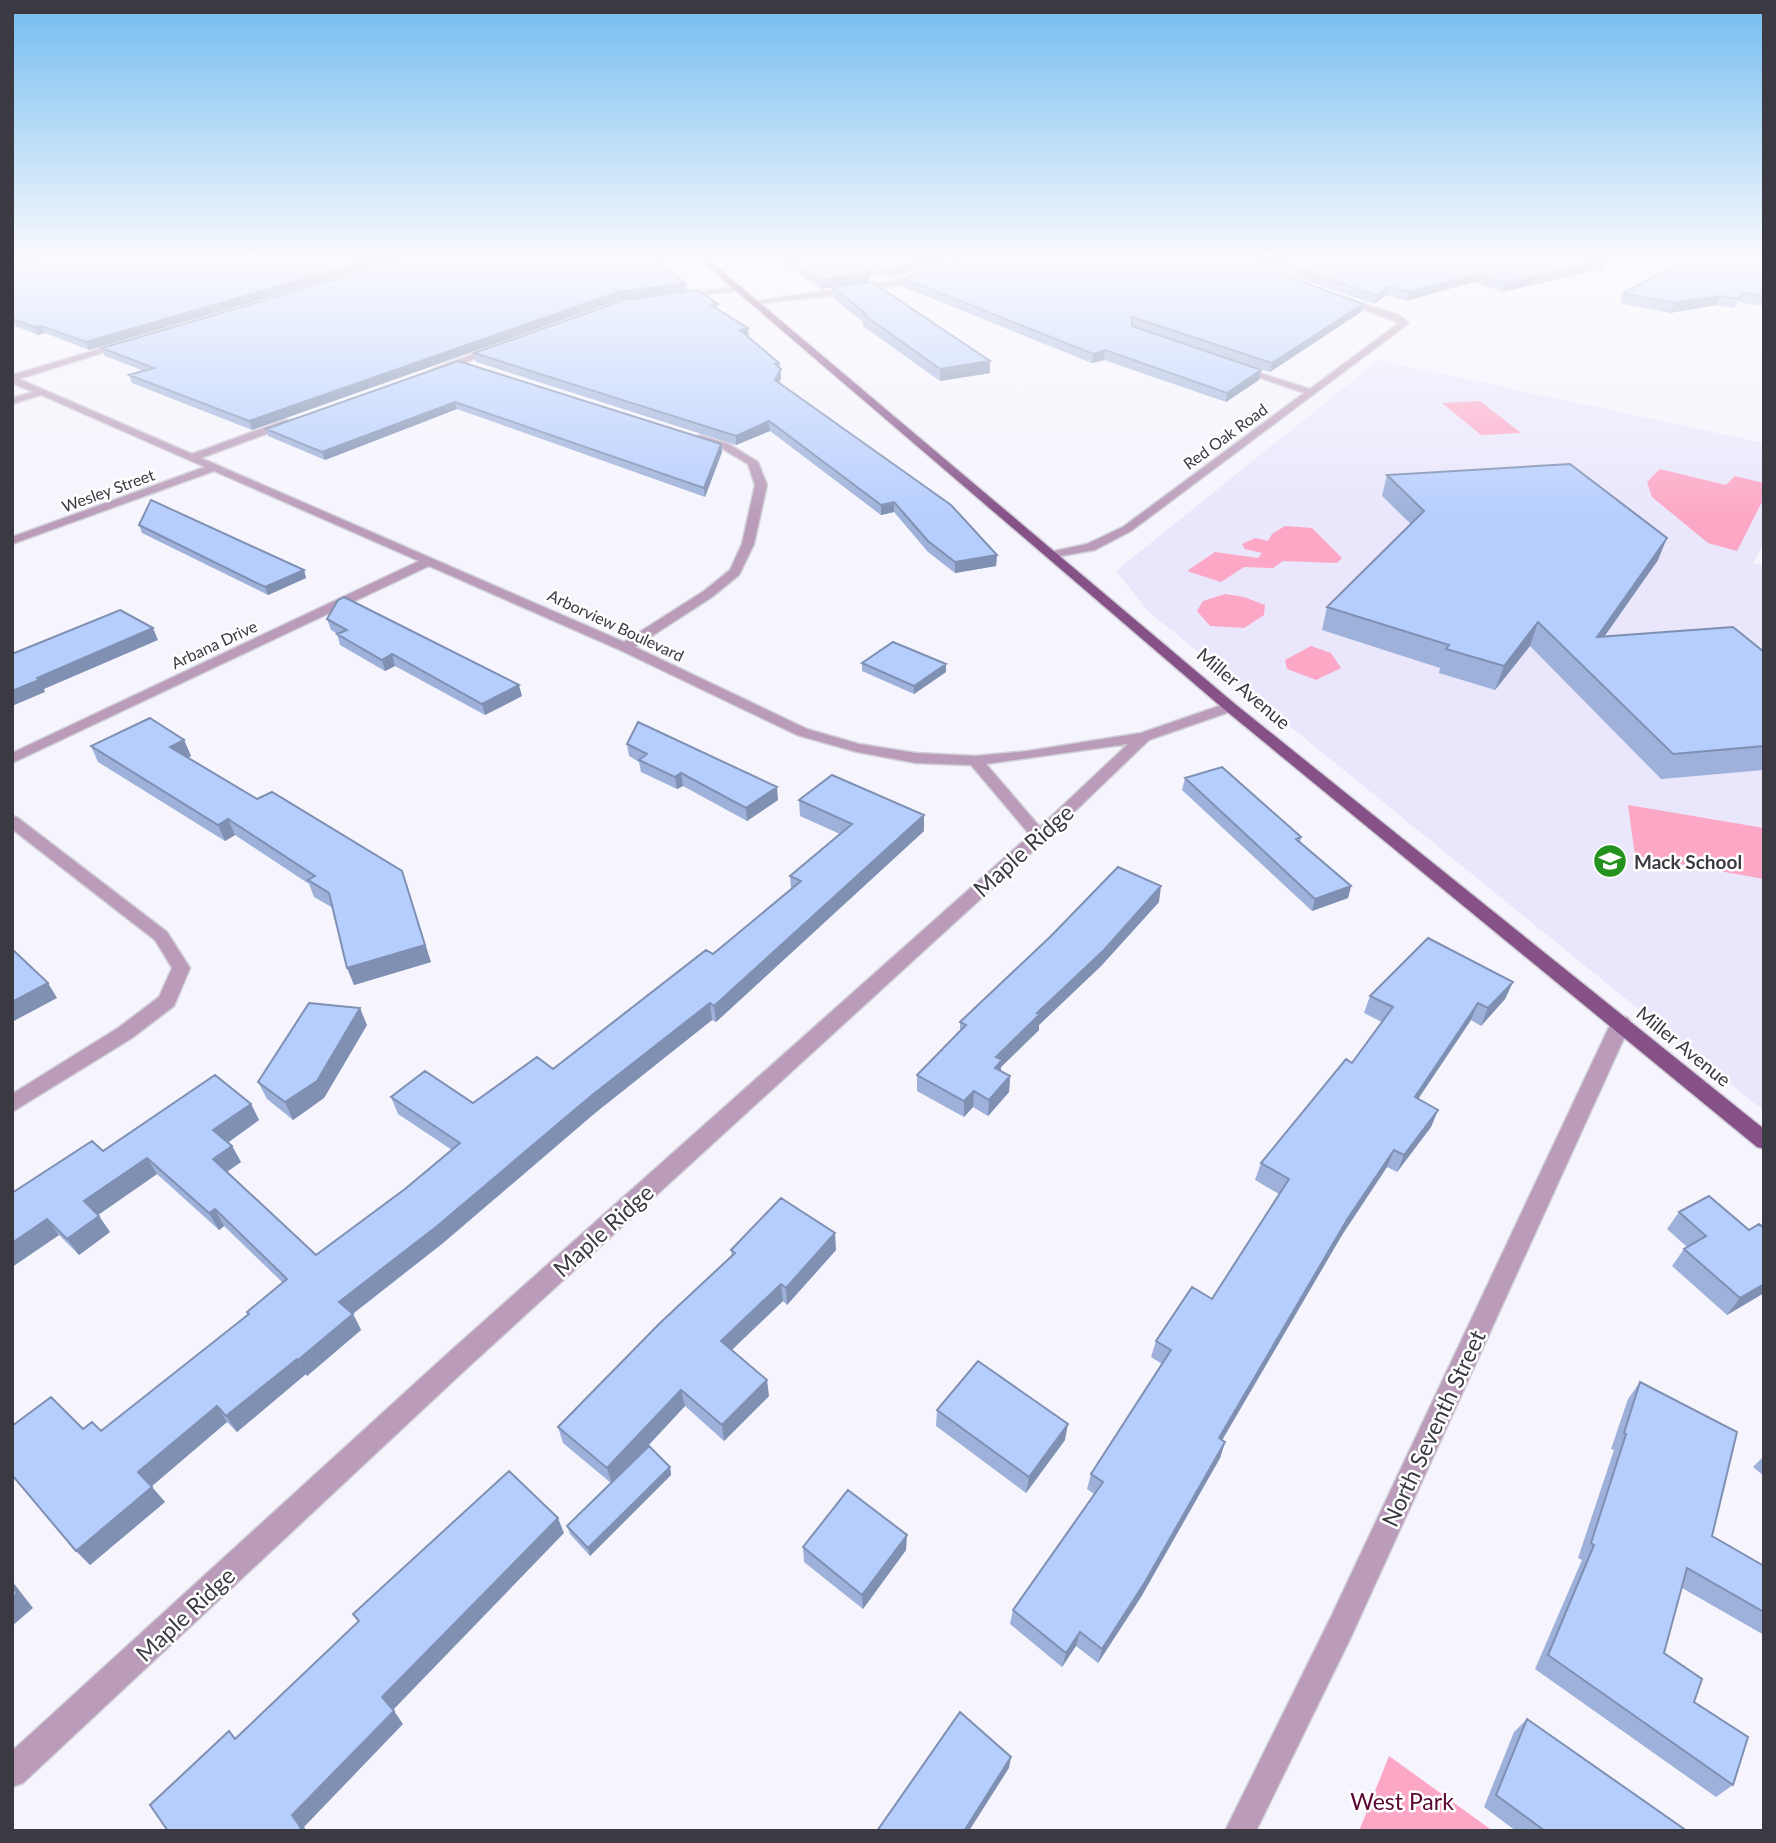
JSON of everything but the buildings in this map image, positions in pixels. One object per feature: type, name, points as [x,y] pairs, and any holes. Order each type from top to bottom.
[{"type":"main road","name":"Miller Avenue","points":[[807,346],[1230,708],[1764,1141]]},
{"type":"street","points":[[12,379],[121,346]]},
{"type":"street","points":[[433,371],[504,346]]},
{"type":"street","name":"Red Oak Road","points":[[1054,555],[1091,547],[1127,529],[1374,346]]},
{"type":"street","points":[[458,362],[474,367]]},
{"type":"street","points":[[1224,362],[1311,392]]},
{"type":"street","name":"Arborview Boulevard","points":[[12,379],[625,647],[802,732],[857,748],[904,756],[975,761],[1028,756],[1144,737],[1230,708]]},
{"type":"street","points":[[12,401],[42,392]]},
{"type":"street","points":[[191,458],[305,417]]},
{"type":"street","points":[[625,647],[708,594],[735,572],[748,544],[761,485],[753,461],[725,446],[685,433]]},
{"type":"street","name":"Wesley Street","points":[[12,541],[214,468]]},
{"type":"street","name":"Arbana Drive","points":[[12,759],[430,561]]},
{"type":"street","name":"Maple Ridge","points":[[12,1772],[465,1354],[1039,836],[1144,737]]},
{"type":"street","points":[[975,761],[1039,836]]},
{"type":"street","points":[[12,821],[161,936],[180,968],[167,1001],[125,1033],[12,1104]]},
{"type":"street","name":"North Seventh Street","points":[[1240,1831],[1341,1626],[1621,1023]]},
{"type":"shaded area","name":"Mack School","points":[[1378,360],[1764,443],[1764,544],[1753,563],[1764,566],[1764,1111],[1149,612],[1116,571]]},
{"type":"green space","points":[[1480,401],[1521,433],[1481,435],[1442,403]]},
{"type":"green space","points":[[1660,469],[1726,485],[1735,476],[1764,483],[1764,498],[1737,551],[1708,543],[1652,497],[1647,482]]},
{"type":"green space","points":[[1285,526],[1312,528],[1342,558],[1337,563],[1283,561],[1273,568],[1244,567],[1221,582],[1187,571],[1215,552],[1258,558],[1262,553],[1245,549],[1242,544],[1255,538],[1268,541],[1272,534]]},
{"type":"green space","points":[[1225,594],[1244,597],[1265,605],[1264,615],[1244,628],[1210,626],[1197,611],[1203,601]]},
{"type":"green space","points":[[1311,646],[1331,653],[1341,668],[1316,680],[1287,669],[1285,660]]},
{"type":"green space","points":[[1628,805],[1764,828],[1764,879],[1635,856]]},
{"type":"green space","name":"West Park","points":[[1389,1756],[1493,1831],[1359,1831]]},
{"type":"place","name":"Mack School","points":[[1610,861]]}]
